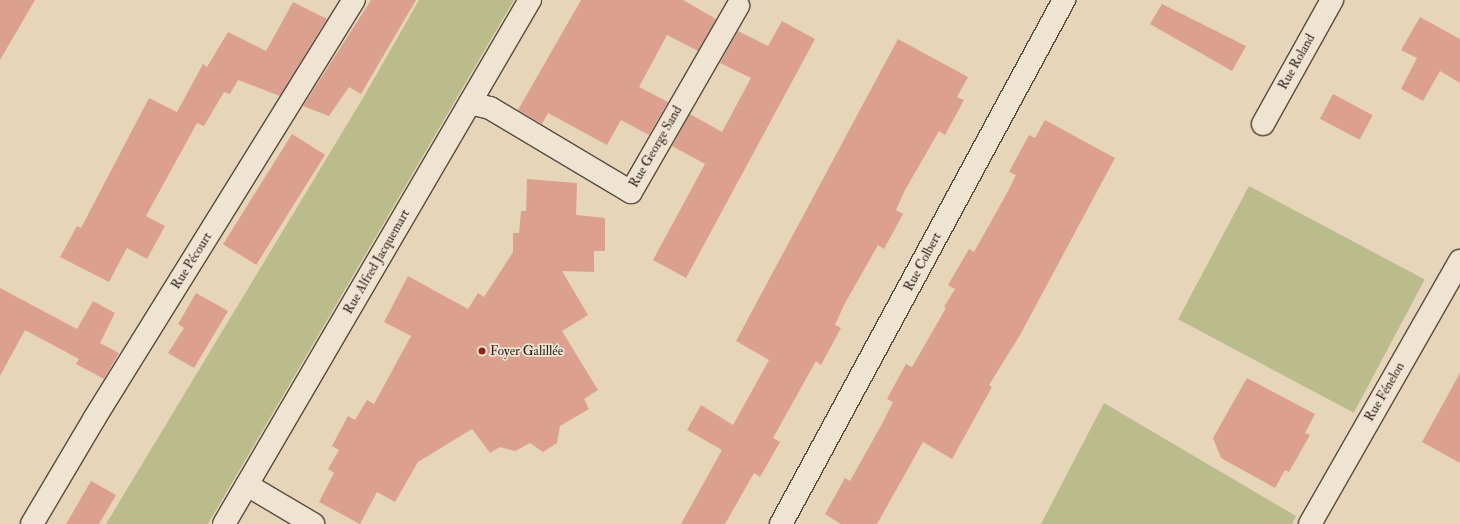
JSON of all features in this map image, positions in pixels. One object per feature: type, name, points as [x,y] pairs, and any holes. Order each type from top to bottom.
[{"type":"street","name":"Rue Pécourt","points":[[32,524],[94,419],[354,0]]},
{"type":"street","name":"Rue Alfred Jacquemart","points":[[224,524],[530,0]]},
{"type":"street","name":"Rue Colbert","points":[[781,524],[1064,0]]},
{"type":"street","name":"Rue Roland","points":[[1263,124],[1332,0]]},
{"type":"street","name":"Rue George Sand","points":[[470,103],[490,108],[631,192],[738,6]]},
{"type":"street","name":"Rue Fénelon","points":[[1310,524],[1460,261]]},
{"type":"street","points":[[247,486],[314,524]]},
{"type":"green space","points":[[419,0],[514,0],[208,524],[106,524],[363,98]]},
{"type":"green space","points":[[1249,186],[1425,279],[1354,413],[1178,319]]},
{"type":"green space","points":[[1104,403],[1296,516],[1292,524],[1041,524]]},
{"type":"building","points":[[0,0],[35,0],[0,60]]},
{"type":"building","points":[[371,0],[416,0],[361,94],[349,87],[329,116],[303,106]]},
{"type":"building","points":[[581,0],[683,0],[716,19],[698,51],[667,35],[639,87],[668,102],[649,135],[621,120],[607,145],[548,113],[542,124],[518,110]]},
{"type":"building","points":[[293,2],[327,19],[280,96],[238,80],[230,94],[224,92],[204,126],[197,123],[146,216],[165,226],[147,259],[127,248],[109,282],[60,257],[77,226],[81,228],[149,98],[177,112],[203,64],[207,67],[228,32],[266,51]]},
{"type":"building","points":[[1162,4],[1246,46],[1232,71],[1150,24]]},
{"type":"building","points":[[1420,17],[1460,39],[1460,83],[1440,71],[1423,101],[1401,89],[1417,58],[1401,50]]},
{"type":"building","points":[[782,21],[815,39],[686,278],[653,260],[705,164],[672,146],[690,114],[722,132],[751,78],[720,63],[738,31],[768,46]]},
{"type":"building","points":[[898,39],[968,77],[957,97],[964,100],[945,135],[939,131],[905,190],[896,210],[903,214],[884,249],[878,245],[844,305],[835,325],[841,328],[821,365],[816,361],[773,438],[780,442],[760,477],[754,473],[725,524],[681,524],[722,450],[687,430],[701,405],[733,425],[769,360],[736,341]]},
{"type":"building","points":[[1333,94],[1373,115],[1360,140],[1320,119]]},
{"type":"building","points":[[1045,120],[1115,158],[1020,335],[989,385],[992,387],[952,459],[923,442],[877,524],[841,524],[825,514],[845,478],[850,481],[883,422],[893,402],[887,399],[906,364],[912,367],[946,308],[944,307],[955,289],[948,285],[969,249],[974,252],[1007,193],[1016,175],[1009,172],[1029,135],[1035,138]]},
{"type":"building","points":[[292,134],[325,155],[256,265],[223,244]]},
{"type":"building","name":"Foyer Galillée","points":[[527,179],[577,183],[576,215],[605,218],[605,251],[594,251],[594,272],[562,271],[588,315],[562,331],[598,390],[584,399],[589,409],[560,426],[557,443],[543,452],[530,443],[515,451],[500,447],[490,453],[472,429],[418,462],[395,502],[377,492],[360,524],[319,502],[334,473],[328,469],[339,450],[332,446],[348,416],[355,420],[367,400],[374,404],[411,336],[384,322],[408,276],[468,309],[478,293],[484,297],[513,252],[513,233],[519,233],[521,211],[526,211]]},
{"type":"building","points":[[0,288],[77,329],[93,301],[115,313],[100,343],[119,353],[104,379],[76,364],[79,359],[25,330],[0,376]]},
{"type":"building","points":[[196,293],[228,311],[194,368],[168,353],[184,328],[178,324]]},
{"type":"building","points":[[1460,373],[1460,463],[1422,442]]},
{"type":"building","points":[[1247,378],[1315,414],[1305,433],[1310,435],[1289,472],[1285,470],[1275,488],[1221,458],[1213,438]]},
{"type":"building","points":[[91,481],[116,495],[99,524],[66,524]]},
{"type":"place","name":"Foyer Galillée","points":[[482,351]]}]
